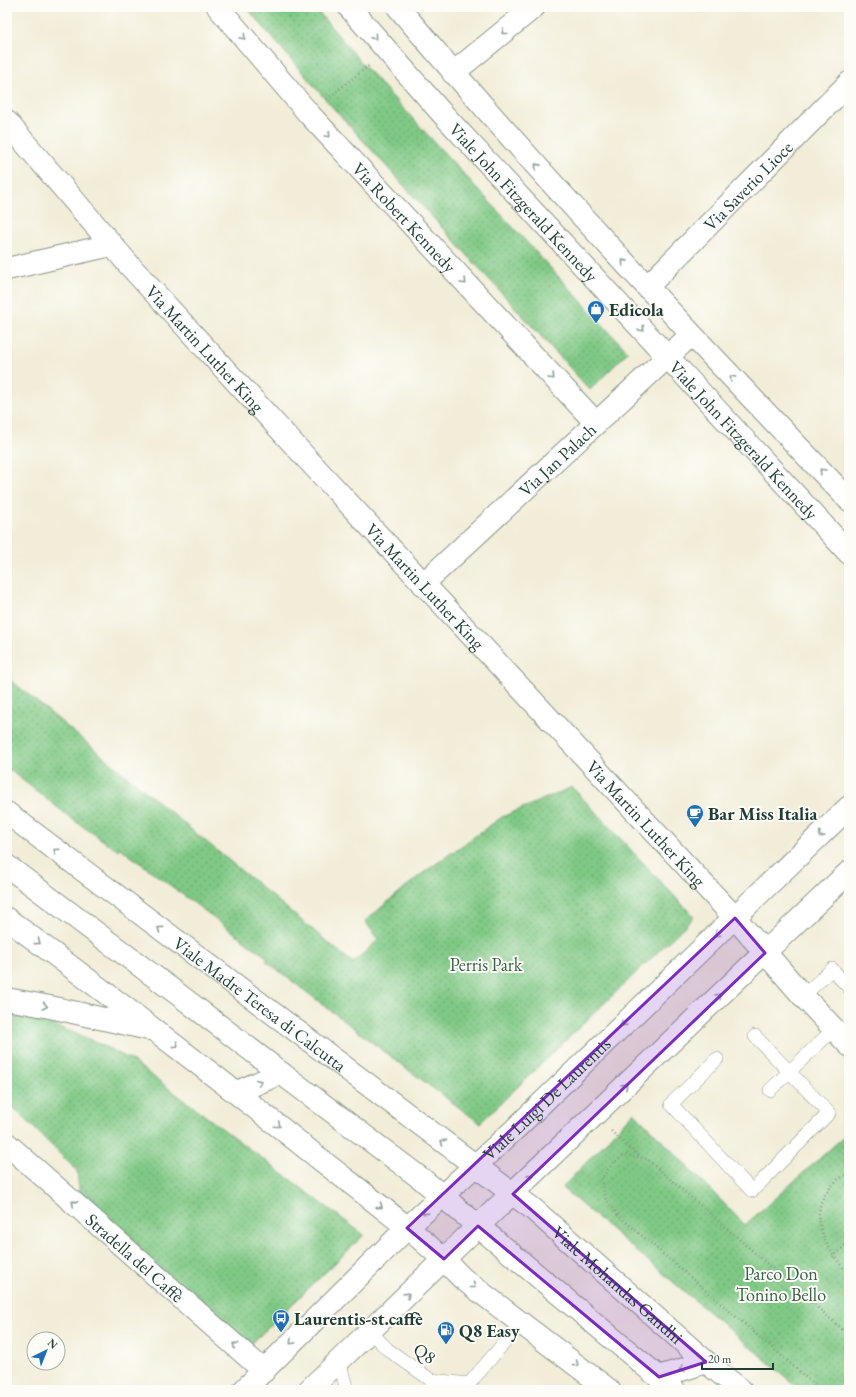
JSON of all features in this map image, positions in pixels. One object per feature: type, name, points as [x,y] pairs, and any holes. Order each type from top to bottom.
[{"type":"street","name":"Via Robert Kennedy","points":[[218,7],[309,114],[596,424]]},
{"type":"street","name":"Viale John Fitzgerald Kennedy","points":[[349,7],[440,111],[849,553]]},
{"type":"street","name":"Viale John Fitzgerald Kennedy","points":[[398,7],[453,73],[647,287],[849,500]]},
{"type":"street","points":[[453,73],[534,7]]},
{"type":"street","name":"Via Saverio Lioce","points":[[647,287],[849,83]]},
{"type":"street","name":"Via Martin Luther King","points":[[7,122],[111,245],[423,584],[735,918],[803,996],[849,1045]]},
{"type":"street","points":[[7,269],[111,245]]},
{"type":"street","name":"Via Jan Palach","points":[[423,584],[691,335]]},
{"type":"street","name":"Viale Luigi De Laurentis","points":[[244,1390],[407,1228],[510,1134],[849,808]]},
{"type":"street","name":"Viale Madre Teresa di Calcutta","points":[[7,813],[513,1194]]},
{"type":"street","points":[[7,866],[443,1195],[666,1383],[706,1362]]},
{"type":"street","points":[[309,1390],[478,1226],[849,872]]},
{"type":"street","points":[[7,919],[237,1092],[407,1228],[444,1259],[462,1278],[521,1323],[598,1387]]},
{"type":"street","points":[[7,999],[157,1031]]},
{"type":"street","points":[[237,1092],[281,1073]]},
{"type":"street","name":"Stradella del Caffè","points":[[7,1144],[264,1371]]},
{"type":"street","name":"Viale Mohandas Gandhi","points":[[513,1194],[555,1228],[706,1362],[741,1390]]},
{"type":"lane","points":[[803,996],[832,969],[849,988]]},
{"type":"lane","points":[[770,1090],[834,1029]]},
{"type":"lane","points":[[717,1059],[671,1104],[752,1191],[828,1113],[755,1036]]},
{"type":"lane","name":"Q8","points":[[370,1331],[387,1349],[431,1380],[472,1387],[521,1323]]},
{"type":"lane","points":[[339,1361],[348,1390]]},
{"type":"path","points":[[611,1131],[639,1157]]},
{"type":"path","points":[[821,1390],[624,1220],[605,1198],[601,1179],[612,1164],[624,1155],[647,1159],[849,1335]]},
{"type":"path","points":[[849,1174],[836,1180],[826,1192],[818,1214],[819,1226],[833,1257],[849,1275]]},
{"type":"path","points":[[833,1257],[849,1242]]},
{"type":"highlighted area","points":[[735,918],[765,953],[513,1194],[706,1362],[659,1377],[478,1226],[444,1259],[407,1228]]},
{"type":"green space","points":[[246,7],[314,7],[366,68],[628,352],[590,390],[326,100]]},
{"type":"green space","name":"Perris Park","points":[[7,677],[353,963],[378,940],[365,921],[419,876],[502,817],[572,787],[694,917],[480,1123],[266,961],[268,958],[120,848],[117,850],[72,819],[7,768]]},
{"type":"green space","points":[[7,1015],[40,1022],[71,1032],[131,1060],[364,1235],[249,1346],[80,1200],[77,1171],[14,1108],[7,1114]]},
{"type":"green space","name":"Parco Don Tonino Bello","points":[[634,1112],[745,1225],[849,1132],[849,1390],[801,1390],[562,1188]]},
{"type":"place","name":"Edicola","points":[[596,324]]},
{"type":"place","name":"Bar Miss Italia","points":[[695,828]]},
{"type":"place","name":"Laurentis-st.caffè","points":[[281,1333]]},
{"type":"place","name":"Q8 Easy","points":[[446,1345]]}]
